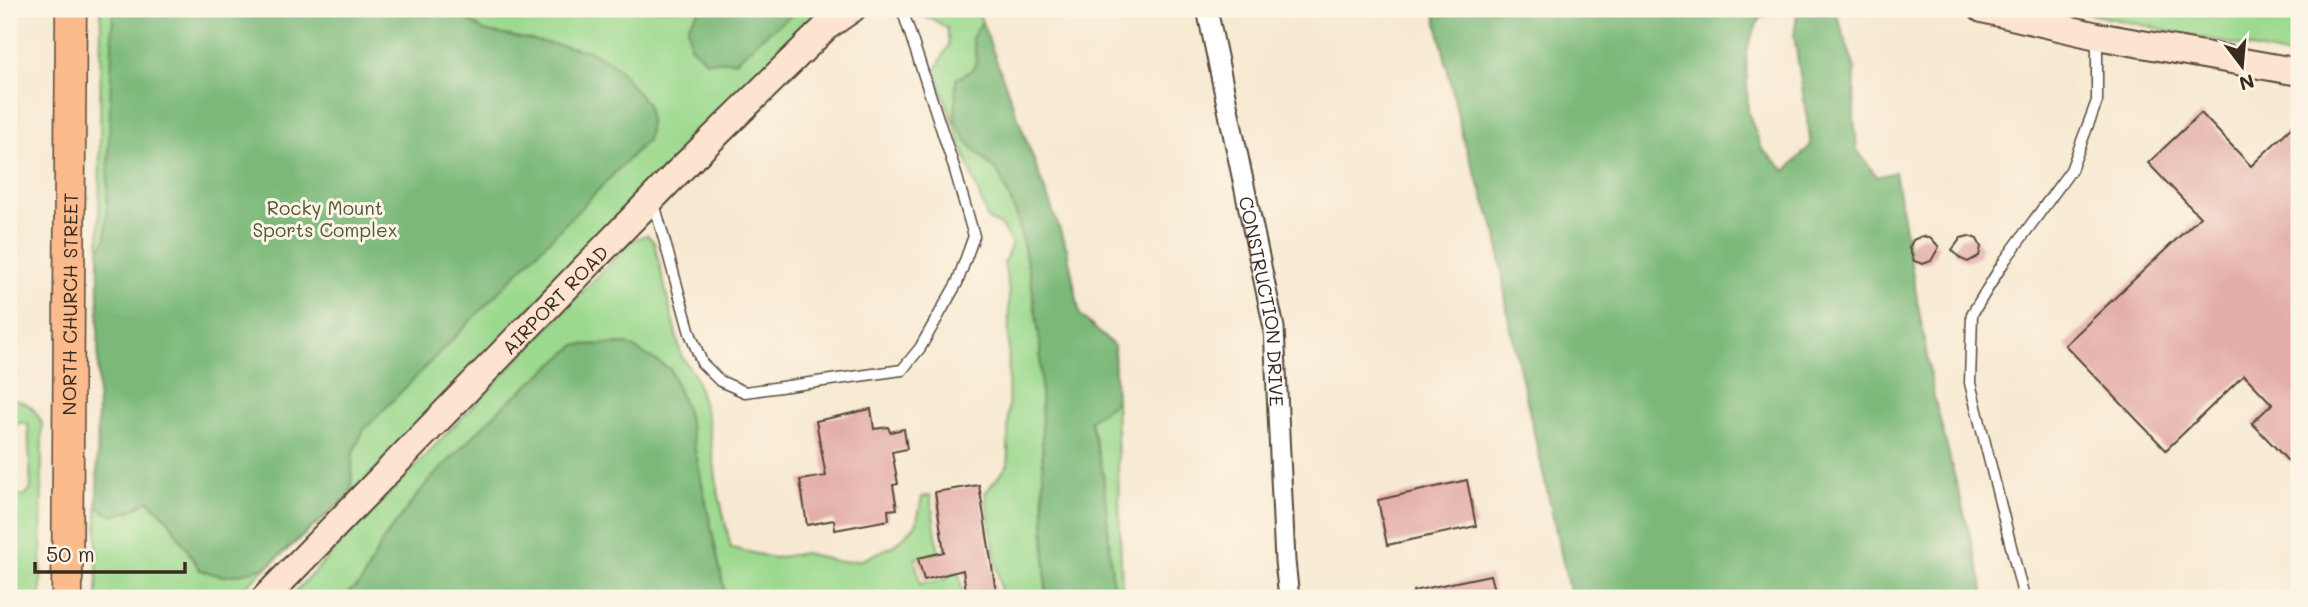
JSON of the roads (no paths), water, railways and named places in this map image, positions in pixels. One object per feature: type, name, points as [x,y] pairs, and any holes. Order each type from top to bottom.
[{"type":"main road","name":"NORTH CHURCH STREET","points":[[67,598],[71,9]]},
{"type":"main road","name":"AIRPORT ROAD","points":[[265,598],[653,198],[826,27],[852,9]]},
{"type":"main road","points":[[1982,9],[2097,36],[2299,72]]},
{"type":"street","name":"CONSTRUCTION DRIVE","points":[[1207,9],[1274,328],[1289,598]]},
{"type":"lane","points":[[653,198],[690,333],[702,363],[720,381],[745,392],[902,370],[920,348],[957,283],[974,236],[902,9]]},
{"type":"lane","points":[[2024,598],[1970,383],[1972,314],[2005,260],[2071,170],[2097,101],[2097,36]]},
{"type":"park label","name":"Rocky Mount Sports Complex","points":[[325,218]]}]
